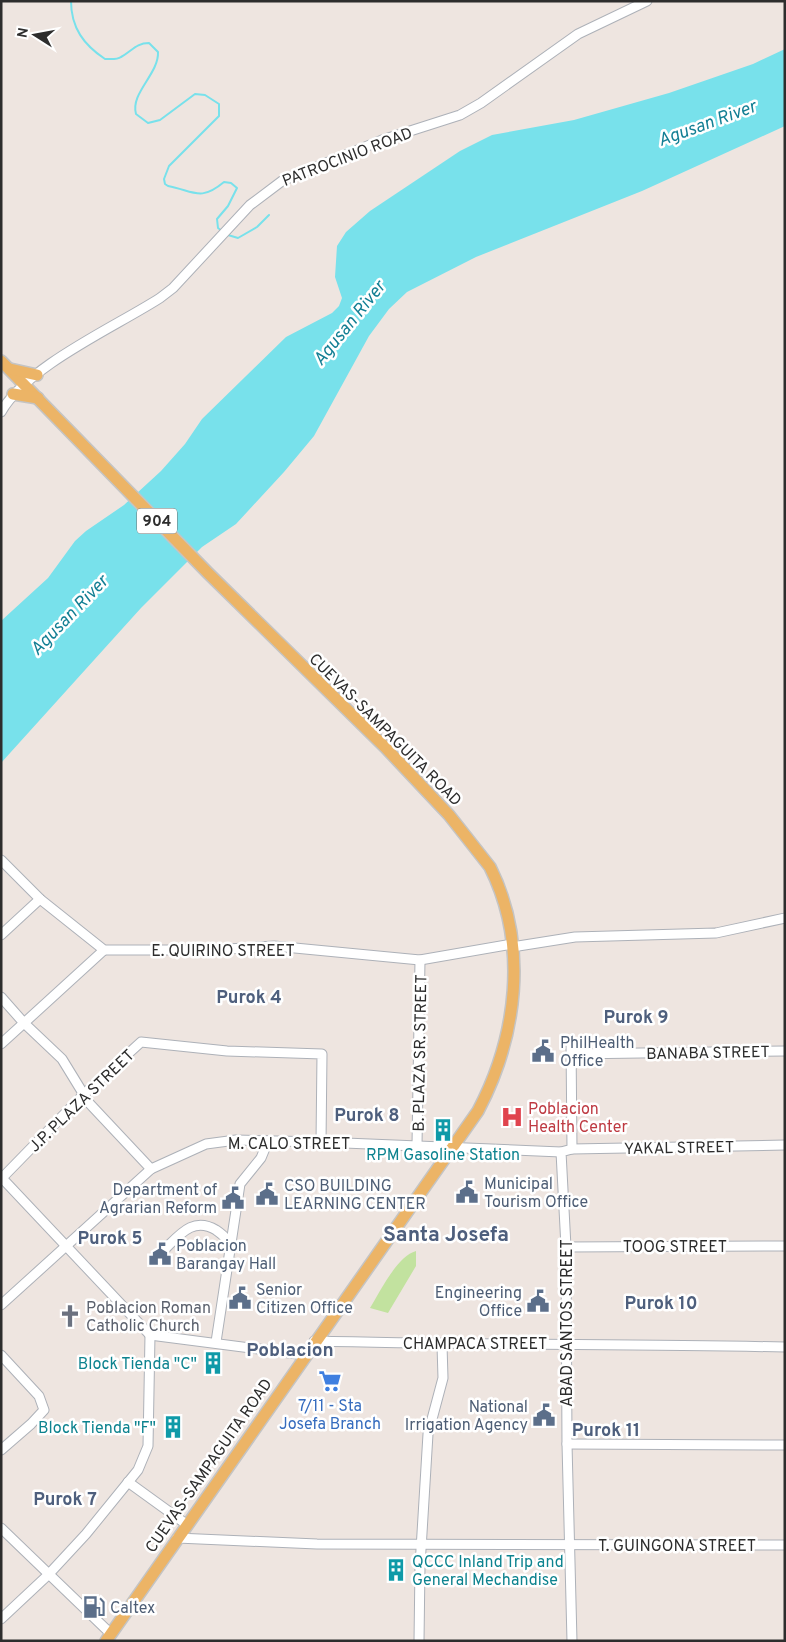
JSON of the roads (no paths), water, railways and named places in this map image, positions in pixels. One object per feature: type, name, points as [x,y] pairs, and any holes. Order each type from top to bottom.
[{"type":"main road","points":[[7,367],[36,375],[37,398],[13,394],[7,367]]},
{"type":"main road","name":"CUEVAS-SAMPAGUITA ROAD","points":[[7,367],[208,573],[385,746],[449,815],[495,876],[505,908],[512,946],[513,999],[505,1047],[485,1097],[455,1146],[314,1341],[249,1438],[186,1524],[108,1637]]},
{"type":"street","name":"PATROCINIO ROAD","points":[[1,412],[13,394],[36,375],[70,352],[160,298],[213,247],[250,205],[282,181],[382,140],[460,115],[481,103],[578,34],[647,1]]},
{"type":"street","points":[[1,860],[40,899],[104,950],[1,1044]]},
{"type":"street","points":[[1,935],[40,899]]},
{"type":"street","name":"E. QUIRINO STREET","points":[[104,950],[212,950],[274,946],[420,960],[575,937],[716,933],[785,918]]},
{"type":"street","name":"B. PLAZA SR. STREET","points":[[417,1145],[420,960]]},
{"type":"street","points":[[1,997],[24,1023],[62,1059],[96,1112],[151,1169]]},
{"type":"street","name":"J.P. PLAZA STREET","points":[[2,1178],[84,1094],[140,1042],[227,1051],[322,1054],[321,1142]]},
{"type":"street","points":[[455,1146],[561,1152],[572,1149],[571,1043]]},
{"type":"street","name":"BANABA STREET","points":[[572,1054],[785,1051]]},
{"type":"street","name":"M. CALO STREET","points":[[1,1306],[151,1169],[206,1144],[236,1140],[455,1146]]},
{"type":"street","points":[[216,1342],[240,1184],[261,1158],[268,1141]]},
{"type":"street","name":"YAKAL STREET","points":[[572,1149],[785,1145]]},
{"type":"street","name":"ABAD SANTOS STREET","points":[[561,1152],[566,1247],[567,1444],[572,1641]]},
{"type":"street","points":[[2,1178],[150,1335],[305,1354]]},
{"type":"street","points":[[166,1248],[189,1228],[199,1224],[208,1226],[221,1234],[229,1241],[231,1248]]},
{"type":"street","name":"TOOG STREET","points":[[566,1247],[785,1246]]},
{"type":"street","points":[[1,1619],[48,1575],[138,1470],[148,1446],[150,1335]]},
{"type":"street","name":"CHAMPACA STREET","points":[[314,1341],[442,1345],[567,1344],[785,1347]]},
{"type":"street","points":[[419,1641],[421,1543],[428,1434],[443,1378],[442,1345]]},
{"type":"street","points":[[1,1355],[39,1396],[44,1410],[1,1450]]},
{"type":"street","points":[[567,1444],[785,1445]]},
{"type":"street","points":[[128,1482],[186,1524]]},
{"type":"street","points":[[1,1528],[108,1637]]},
{"type":"street","name":"T. GUINGONA STREET","points":[[177,1538],[317,1544],[785,1545]]},
{"type":"water","name":"Agusan River","points":[[785,49],[785,126],[642,191],[476,257],[407,292],[389,309],[369,336],[314,436],[284,472],[236,524],[202,547],[141,608],[1,763],[1,621],[48,578],[75,541],[86,531],[124,505],[161,471],[185,444],[202,419],[286,337],[332,313],[339,306],[342,298],[335,277],[337,246],[346,232],[370,211],[460,151],[492,135],[574,120],[669,93],[753,64]]},
{"type":"waterway","points":[[71,1],[73,19],[80,35],[91,48],[105,59],[119,58],[145,43],[149,43],[158,52],[154,68],[135,106],[136,114],[148,123],[160,120],[195,94],[205,95],[219,104],[219,116],[169,166],[164,179],[165,184],[168,186],[197,193],[209,192],[224,182],[231,183],[237,188],[228,206],[217,219],[218,228],[222,231]]},
{"type":"waterway","points":[[123,1],[137,1]]},
{"type":"waterway","points":[[228,235],[238,238],[257,227],[269,215]]},
{"type":"place","name":"PhilHealth Office","points":[[543,1051]]},
{"type":"place","name":"Poblacion Health Center","points":[[512,1117]]},
{"type":"place","name":"RPM Gasoline Station","points":[[443,1130]]},
{"type":"place","name":"Municipal Tourism Office","points":[[467,1192]]},
{"type":"place","name":"CSO BUILDING LEARNING CENTER","points":[[267,1194]]},
{"type":"place","name":"Department of Agrarian Reform","points":[[233,1198]]},
{"type":"place","name":"Poblacion Barangay Hall","points":[[160,1254]]},
{"type":"place","name":"Senior Citizen Office","points":[[240,1298]]},
{"type":"place","name":"Engineering Office","points":[[538,1301]]},
{"type":"place","name":"Poblacion Roman Catholic Church","points":[[70,1316]]},
{"type":"place","name":"Block Tienda \"C\"","points":[[213,1363]]},
{"type":"place","name":"7/11 - Sta Josefa Branch","points":[[330,1381]]},
{"type":"place","name":"National Irrigation Agency","points":[[544,1415]]},
{"type":"place","name":"Block Tienda \"F\"","points":[[173,1427]]},
{"type":"place","name":"QCCC Inland Trip and General Mechandise","points":[[396,1570]]},
{"type":"place","name":"Caltex","points":[[94,1607]]},
{"type":"district","name":"Purok 4","points":[[249,997]]},
{"type":"district","name":"Purok 9","points":[[636,1017]]},
{"type":"district","name":"Purok 8","points":[[367,1115]]},
{"type":"district","name":"Santa Josefa","points":[[446,1234]]},
{"type":"district","name":"Purok 5","points":[[110,1238]]},
{"type":"district","name":"Purok 10","points":[[661,1303]]},
{"type":"district","name":"Poblacion","points":[[290,1349]]},
{"type":"district","name":"Purok 11","points":[[606,1430]]},
{"type":"district","name":"Purok 7","points":[[65,1499]]}]
